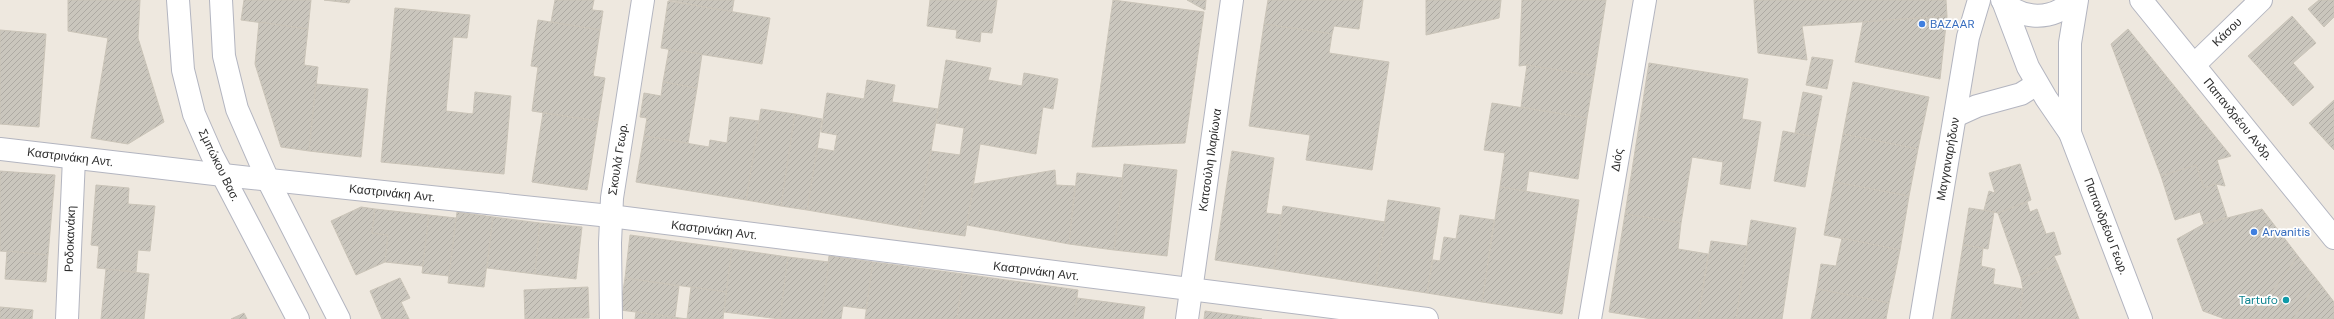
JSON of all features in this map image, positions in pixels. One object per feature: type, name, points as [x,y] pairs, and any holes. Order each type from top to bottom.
[{"type":"street","name":"Σμπώκου Βασ.","points":[[178,0],[180,46],[187,92],[201,131],[298,319]]},
{"type":"street","points":[[221,0],[223,41],[230,85],[237,109],[268,180],[339,319]]},
{"type":"street","name":"Σκουλά Γεωρ.","points":[[611,319],[610,216],[643,0]]},
{"type":"street","name":"Κατσούλη Ιλαρίωνα","points":[[1187,319],[1232,0]]},
{"type":"street","name":"Διός","points":[[1590,319],[1644,0]]},
{"type":"street","name":"Μαγγαναρήδων","points":[[1921,319],[1968,37],[1979,0]]},
{"type":"street","points":[[2003,0],[2022,14],[2037,16],[2059,11],[2073,0]]},
{"type":"street","points":[[2003,0],[2021,51],[2037,84],[2070,133]]},
{"type":"street","points":[[2070,133],[2070,43],[2077,0]]},
{"type":"street","name":"Παπανδρέου Ανδρ.","points":[[2142,0],[2334,238]]},
{"type":"street","name":"Κάσου","points":[[2194,64],[2261,0]]},
{"type":"street","points":[[1955,116],[1977,106],[2021,94],[2037,84]]},
{"type":"street","name":"Παπανδρέου Γεωρ.","points":[[2070,133],[2141,319]]},
{"type":"street","name":"Καστρινάκη Αντ.","points":[[0,149],[268,180],[610,216],[1427,319]]},
{"type":"street","name":"Ροδοκανάκη","points":[[67,319],[74,158]]},
{"type":"building","points":[[68,0],[140,0],[138,38],[164,122],[128,144],[91,138],[108,38],[68,31]]},
{"type":"building","points":[[244,0],[311,0],[308,29],[241,20]]},
{"type":"building","points":[[324,0],[350,0],[349,3]]},
{"type":"building","points":[[555,0],[594,0],[592,10],[603,11],[600,30],[551,22]]},
{"type":"building","points":[[669,0],[734,0],[732,12]]},
{"type":"building","points":[[930,0],[997,0],[992,33],[981,32],[980,42],[956,38],[957,30],[927,26]]},
{"type":"building","points":[[1113,0],[1204,12],[1185,143],[1092,147]]},
{"type":"building","points":[[1187,0],[1206,0],[1205,10]]},
{"type":"building","points":[[1268,0],[1363,0],[1359,29],[1334,26],[1332,34],[1264,24]]},
{"type":"building","points":[[1426,0],[1501,0],[1499,18],[1426,35]]},
{"type":"building","points":[[1522,0],[1606,0],[1594,76],[1527,65],[1519,66]]},
{"type":"building","points":[[1754,0],[1946,0],[1947,16],[1802,26],[1807,60],[1758,53]]},
{"type":"building","points":[[2319,0],[2334,0],[2334,17],[2324,27],[2308,9]]},
{"type":"building","points":[[668,1],[770,18],[762,64],[661,48]]},
{"type":"building","points":[[395,8],[470,15],[467,38],[453,37],[446,111],[473,114],[475,92],[511,96],[504,174],[381,162]]},
{"type":"building","points":[[1947,16],[1940,79],[1855,62],[1863,22]]},
{"type":"building","points":[[2292,16],[2316,43],[2293,63],[2314,87],[2293,106],[2248,56]]},
{"type":"building","points":[[538,20],[600,30],[593,76],[605,78],[598,121],[532,111],[538,67],[531,66]]},
{"type":"building","points":[[259,22],[308,29],[304,65],[318,67],[309,151],[281,147],[255,64]]},
{"type":"building","points":[[1264,24],[1332,34],[1329,53],[1389,62],[1372,170],[1306,160],[1310,135],[1249,126]]},
{"type":"building","points":[[2128,29],[2231,156],[2217,160],[2225,186],[2216,184],[2204,188],[2196,165],[2161,176],[2111,44]]},
{"type":"building","points":[[0,30],[46,34],[39,127],[0,124]]},
{"type":"building","points":[[669,49],[702,54],[697,88],[663,82]]},
{"type":"building","points":[[1812,57],[1833,60],[1827,89],[1806,85]]},
{"type":"building","points":[[946,60],[991,68],[988,80],[1022,86],[1024,73],[1058,79],[1053,109],[1043,107],[1036,154],[980,144],[965,236],[918,229],[931,151],[960,155],[964,128],[936,123]]},
{"type":"building","points":[[1649,63],[1748,79],[1742,119],[1761,122],[1750,189],[1720,184],[1723,162],[1692,157],[1681,223],[1625,214]]},
{"type":"building","points":[[1527,65],[1594,76],[1587,118],[1521,107]]},
{"type":"building","points":[[867,80],[895,85],[892,102],[938,109],[918,229],[807,210],[817,148],[834,151],[837,135],[821,132],[827,93],[864,99]]},
{"type":"building","points":[[663,82],[697,88],[688,143],[644,136],[647,118],[640,117],[644,93],[661,96]]},
{"type":"building","points":[[1853,82],[1929,97],[1918,149],[1843,134]]},
{"type":"building","points":[[316,84],[368,89],[361,157],[309,151]]},
{"type":"building","points":[[1803,92],[1822,96],[1814,137],[1795,133]]},
{"type":"building","points":[[2334,100],[2334,150],[2309,123]]},
{"type":"building","points":[[1492,103],[1587,118],[1578,179],[1529,171],[1526,191],[1500,187],[1505,153],[1484,150]]},
{"type":"building","points":[[761,109],[795,114],[781,206],[746,200]]},
{"type":"building","points":[[543,113],[598,121],[587,190],[532,182]]},
{"type":"building","points":[[795,114],[822,119],[807,210],[781,206]]},
{"type":"building","points":[[730,117],[759,121],[746,200],[636,182],[644,136],[709,147],[710,140],[727,143]]},
{"type":"building","points":[[1783,131],[1814,137],[1805,187],[1774,181]]},
{"type":"building","points":[[1843,134],[1918,149],[1909,196],[1834,182]]},
{"type":"building","points":[[1232,151],[1274,158],[1266,213],[1282,215],[1274,269],[1215,260]]},
{"type":"building","points":[[1124,164],[1177,170],[1167,256],[1114,250]]},
{"type":"building","points":[[2020,164],[2031,200],[1998,213],[1984,210],[1989,191],[1995,193],[1989,173]]},
{"type":"building","points":[[2196,165],[2204,188],[2216,184],[2227,217],[2204,224],[2200,212],[2175,220],[2161,176]]},
{"type":"building","points":[[1055,170],[1056,185],[1075,186],[1069,244],[967,225],[974,184]]},
{"type":"building","points":[[0,171],[55,175],[48,255],[0,251]]},
{"type":"building","points":[[1077,173],[1123,178],[1114,250],[1069,244]]},
{"type":"building","points":[[1834,182],[1909,196],[1900,250],[1824,235]]},
{"type":"building","points":[[96,185],[129,188],[128,204],[155,206],[150,251],[138,250],[136,272],[97,268],[99,246],[91,245]]},
{"type":"building","points":[[1500,187],[1579,200],[1562,314],[1482,302]]},
{"type":"building","points":[[1388,200],[1440,208],[1427,293],[1375,285]]},
{"type":"building","points":[[2027,202],[2030,212],[2037,209],[2046,234],[2054,232],[2061,254],[2054,256],[2058,265],[2021,278],[1998,213]]},
{"type":"building","points":[[1283,206],[1385,222],[1375,285],[1274,269]]},
{"type":"building","points":[[361,207],[375,209],[372,233],[388,235],[385,262],[356,275],[331,221]]},
{"type":"building","points":[[1969,208],[1994,212],[1988,249],[1963,245]]},
{"type":"building","points":[[375,209],[429,215],[423,266],[385,262],[388,235],[372,233]]},
{"type":"building","points":[[2262,209],[2298,256],[2252,319],[2225,319],[2203,311],[2177,239],[2204,224]]},
{"type":"building","points":[[457,212],[493,217],[484,287],[448,283]]},
{"type":"building","points":[[1625,214],[1681,223],[1678,249],[1708,254],[1698,319],[1652,319],[1609,312]]},
{"type":"building","points":[[429,215],[456,218],[449,276],[422,273]]},
{"type":"building","points":[[1460,215],[1494,220],[1482,302],[1427,293],[1433,260],[1440,261],[1444,237],[1456,239]]},
{"type":"building","points":[[493,217],[540,223],[535,274],[487,268]]},
{"type":"building","points":[[1751,220],[1796,228],[1782,319],[1736,319]]},
{"type":"building","points":[[540,223],[582,227],[576,279],[535,274]]},
{"type":"building","points":[[630,235],[732,249],[726,292],[625,278]]},
{"type":"building","points":[[1842,238],[1900,250],[1889,303],[1817,289],[1821,264],[1836,266]]},
{"type":"building","points":[[1711,241],[1747,246],[1736,319],[1698,319]]},
{"type":"building","points":[[1963,245],[1983,248],[1981,266],[1995,269],[1993,284],[2023,289],[2019,319],[1951,319]]},
{"type":"building","points":[[732,249],[788,257],[780,319],[724,312]]},
{"type":"building","points":[[7,251],[48,255],[46,282],[5,279]]},
{"type":"building","points":[[829,256],[873,262],[866,309],[843,306],[841,319],[821,319]]},
{"type":"building","name":"Tartufo","points":[[2298,256],[2318,281],[2293,319],[2252,319]]},
{"type":"building","points":[[788,257],[829,262],[821,319],[780,319]]},
{"type":"building","points":[[873,262],[963,274],[957,319],[865,319]]},
{"type":"building","points":[[2058,265],[2079,319],[2019,319],[2023,289],[2021,278]]},
{"type":"building","points":[[106,269],[149,274],[144,319],[101,319]]},
{"type":"building","points":[[963,274],[1078,290],[1074,319],[957,319]]},
{"type":"building","points":[[400,278],[410,298],[401,302],[409,319],[382,319],[370,291]]},
{"type":"building","points":[[625,278],[679,286],[675,317],[620,310]]},
{"type":"building","points":[[2318,281],[2334,302],[2334,319],[2293,319]]},
{"type":"building","points":[[588,287],[589,318],[525,319],[524,290]]},
{"type":"building","points":[[691,287],[726,292],[723,319],[687,319]]},
{"type":"building","points":[[1817,289],[1889,303],[1886,319],[1811,319]]},
{"type":"building","points":[[1077,298],[1145,307],[1143,319],[1074,319]]},
{"type":"building","points":[[0,307],[33,310],[32,319],[0,319]]},
{"type":"building","points":[[1205,311],[1262,319],[1204,319]]},
{"type":"building","points":[[636,312],[687,319],[635,319]]},
{"type":"building","points":[[244,313],[247,319],[231,319]]},
{"type":"place","name":"BAZAAR","points":[[1922,24]]},
{"type":"place","name":"Arvanitis","points":[[2254,232]]},
{"type":"place","name":"Tartufo","points":[[2286,300]]}]
